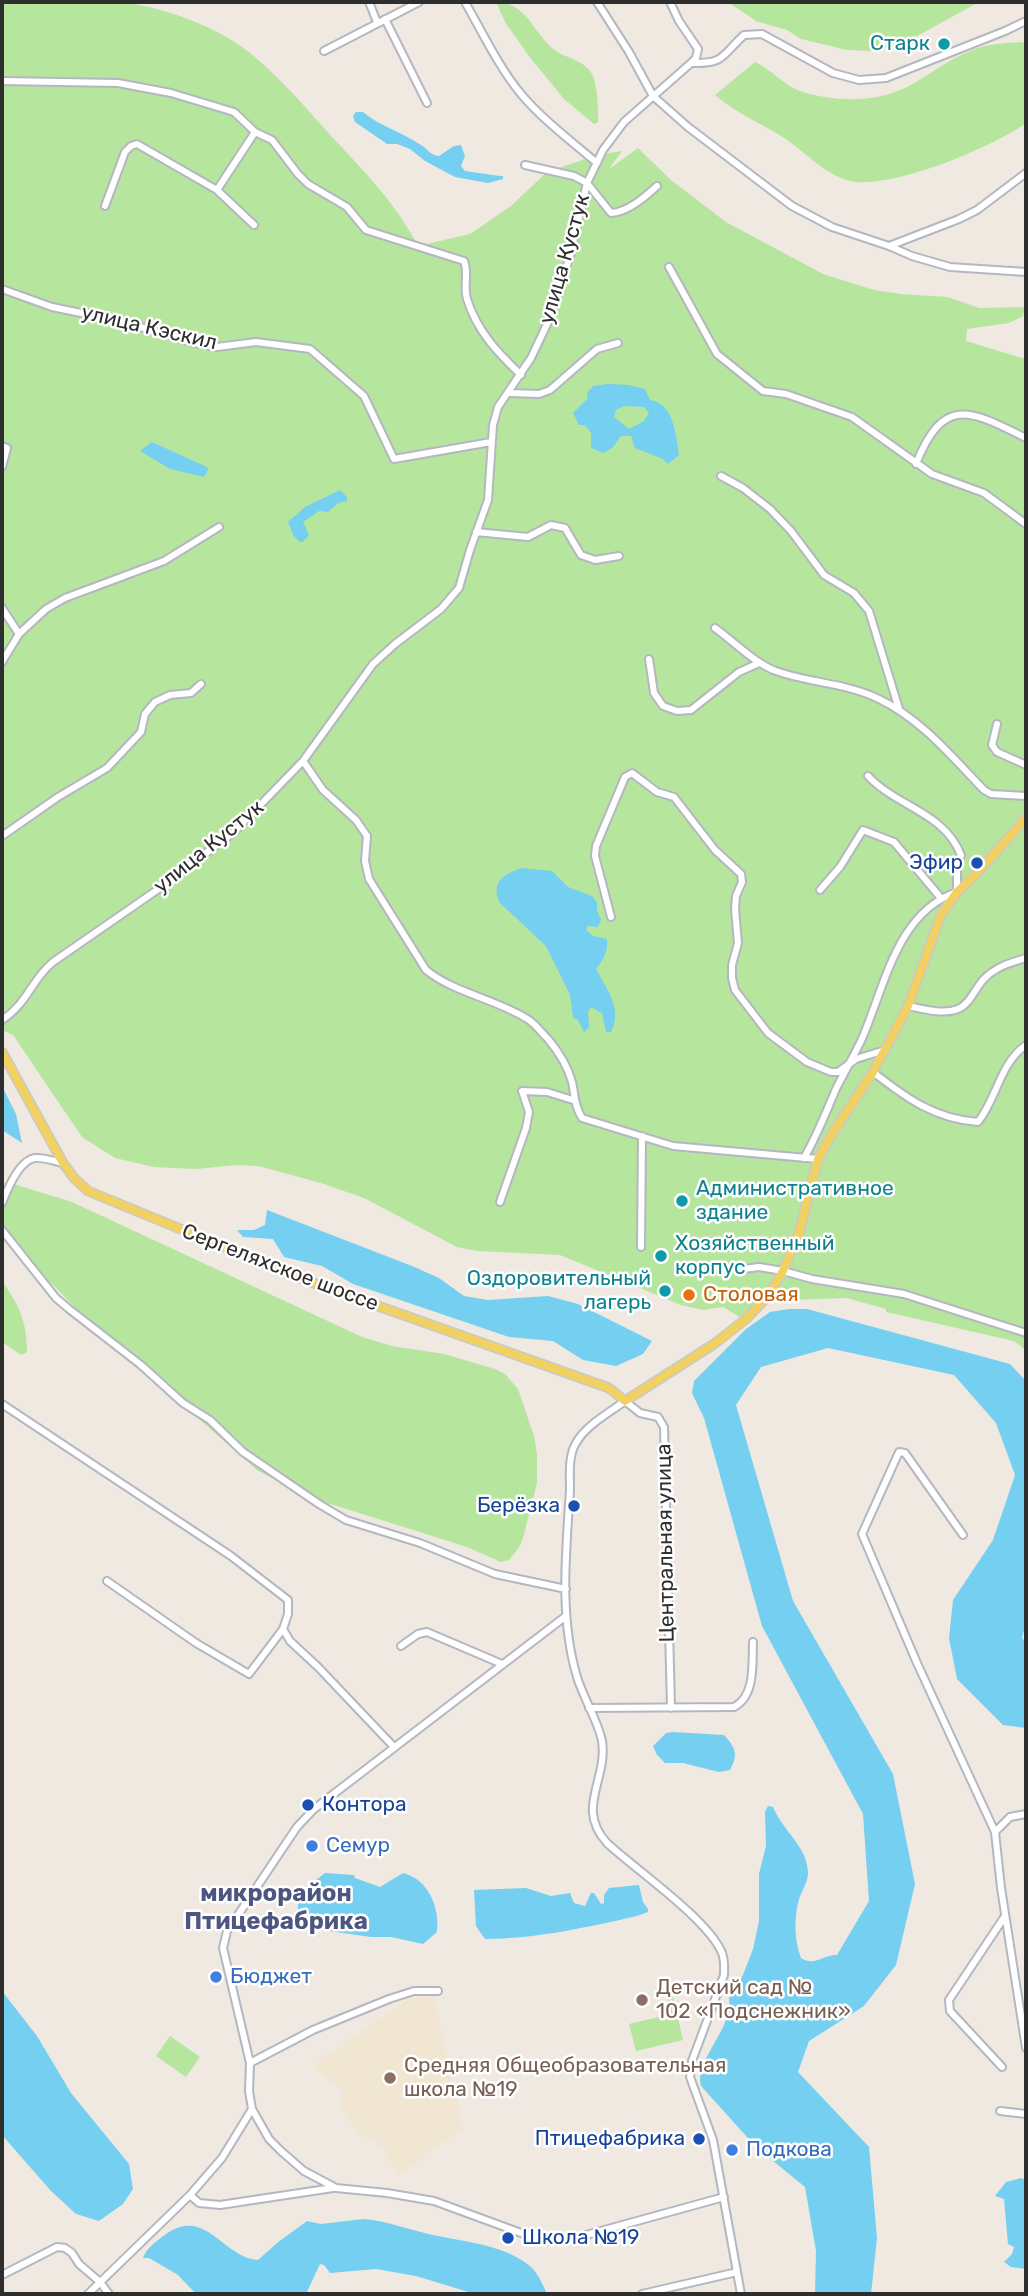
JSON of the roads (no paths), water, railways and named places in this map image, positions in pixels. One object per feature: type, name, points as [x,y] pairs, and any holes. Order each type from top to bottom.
[{"type":"main road","points":[[625,1401],[714,1344],[746,1319],[768,1296],[783,1271],[799,1233],[818,1159],[873,1072],[908,1006],[941,915],[957,892],[1026,818]]},
{"type":"main road","name":"Сергеляхское шоссе","points":[[2,1052],[63,1163],[88,1191],[302,1279],[609,1388],[625,1401]]},
{"type":"street","points":[[369,2],[377,22]]},
{"type":"street","points":[[324,51],[419,2]]},
{"type":"street","points":[[465,2],[519,92],[597,163]]},
{"type":"street","points":[[597,2],[629,51],[653,96],[688,127],[792,206],[832,227],[950,267],[1026,272]]},
{"type":"street","points":[[670,2],[698,49],[696,58],[691,63]]},
{"type":"street","points":[[385,19],[427,103]]},
{"type":"street","points":[[691,63],[710,64],[720,61],[744,35],[762,34],[833,73],[859,80],[886,78],[1026,20]]},
{"type":"street","name":"улица Кустук","points":[[2,1020],[22,1004],[45,968],[215,848],[255,812],[303,761],[373,664],[440,609],[459,588],[491,488],[491,442],[498,407],[510,393],[542,339],[570,256],[587,183],[624,122],[691,63]]},
{"type":"street","points":[[2,81],[118,83],[171,93],[234,113],[255,132],[272,140],[308,184],[347,206],[366,230],[464,261],[467,269],[466,296],[478,326],[493,348],[520,375]]},
{"type":"street","points":[[217,190],[255,132]]},
{"type":"street","points":[[105,206],[125,152],[137,144],[217,190],[254,225]]},
{"type":"street","points":[[524,164],[587,183],[611,213],[616,214],[657,186]]},
{"type":"street","points":[[889,246],[977,210],[1026,173]]},
{"type":"street","points":[[669,267],[717,354],[763,391],[786,394],[852,417],[932,474],[984,493],[1026,524]]},
{"type":"street","name":"улица Кэскил","points":[[2,289],[52,307],[120,321],[195,343],[217,347],[256,342],[310,349],[363,396],[394,459],[491,442]]},
{"type":"street","points":[[510,393],[539,394],[550,390],[597,349],[618,343]]},
{"type":"street","points":[[916,464],[932,432],[960,413],[986,419],[1026,438]]},
{"type":"street","points":[[2,446],[7,448],[2,467]]},
{"type":"street","points":[[722,476],[770,509],[824,575],[854,593],[869,611],[899,709]]},
{"type":"street","points":[[476,532],[528,537],[551,525],[565,528],[580,555],[595,560],[619,556]]},
{"type":"street","points":[[2,662],[19,635],[46,609],[65,598],[164,561],[219,527]]},
{"type":"street","points":[[2,608],[19,635]]},
{"type":"street","points":[[715,628],[759,663],[774,671],[877,698],[899,709],[918,724],[984,790],[991,794],[1026,796]]},
{"type":"street","points":[[649,659],[654,693],[663,706],[677,711],[691,710],[739,672],[759,663]]},
{"type":"street","points":[[2,836],[58,797],[107,768],[141,732],[145,714],[155,702],[170,695],[191,693],[201,684]]},
{"type":"street","points":[[998,724],[992,745],[998,752],[1026,765]]},
{"type":"street","points":[[303,761],[323,790],[356,820],[367,836],[365,861],[369,878],[426,970],[435,978],[470,995],[530,1020],[549,1040],[568,1070],[573,1085],[573,1100],[586,1120],[673,1146],[818,1159]]},
{"type":"street","points":[[611,917],[595,856],[596,846],[625,777],[632,773],[657,792],[674,797],[715,850],[741,874],[742,881],[736,896],[738,943],[732,965],[732,978],[750,1012],[768,1033],[807,1062],[831,1072],[838,1072],[856,1059],[885,1050]]},
{"type":"street","points":[[804,1158],[911,927],[940,897],[957,892],[957,868],[961,855],[945,830],[914,807],[897,801],[868,776]]},
{"type":"street","points":[[820,890],[863,830],[894,842],[940,897]]},
{"type":"street","points":[[908,1006],[929,1010],[956,1010],[964,1006],[982,981],[997,967],[1026,958]]},
{"type":"street","points":[[873,1072],[904,1097],[925,1109],[978,1122],[1009,1062],[1016,1052],[1026,1045]]},
{"type":"street","points":[[500,1202],[526,1128],[529,1112],[522,1091],[547,1092],[573,1100]]},
{"type":"street","points":[[641,1247],[642,1136]]},
{"type":"street","points":[[2,1203],[9,1185],[29,1161],[34,1158],[63,1163]]},
{"type":"street","points":[[2,1230],[56,1298],[69,1310],[141,1365],[183,1403],[210,1420],[243,1452],[319,1504],[346,1520],[429,1546],[495,1574],[566,1589]]},
{"type":"street","points":[[743,1269],[760,1267],[812,1279],[904,1294],[1026,1332]]},
{"type":"street","points":[[625,1401],[586,1431],[575,1443],[571,1458],[566,1616],[576,1676],[602,1741],[592,1803],[593,1822],[599,1834],[631,1865],[690,1915],[721,1951],[725,1963],[724,1975],[692,2061],[690,2077],[713,2140],[741,2294]]},
{"type":"street","name":"Центральная улица","points":[[625,1401],[640,1413],[657,1417],[664,1427],[671,1708]]},
{"type":"street","points":[[2,1404],[261,1578],[288,1600],[288,1614],[284,1629],[249,1674],[196,1643],[107,1581]]},
{"type":"street","points":[[963,1535],[905,1453],[899,1452],[862,1534],[917,1663],[995,1832],[1026,2048]]},
{"type":"street","points":[[337,2188],[312,2176],[281,2151],[269,2139],[252,2109],[249,2091],[250,2063],[223,1948],[228,1931],[297,1827],[314,1809],[566,1616]]},
{"type":"street","points":[[284,1629],[290,1641],[394,1748]]},
{"type":"street","points":[[401,1646],[418,1634],[427,1632],[502,1664]]},
{"type":"street","points":[[589,1708],[734,1707],[746,1697],[749,1688],[753,1642]]},
{"type":"street","points":[[995,1832],[1010,1817],[1026,1814]]},
{"type":"street","points":[[1002,2067],[950,2011],[949,2000],[1005,1915]]},
{"type":"street","points":[[250,2063],[313,2030],[389,1999],[414,1991],[438,1991]]},
{"type":"street","points":[[88,2294],[190,2195],[222,2158],[252,2109]]},
{"type":"street","points":[[1000,2110],[1026,2114]]},
{"type":"street","points":[[190,2195],[199,2203],[220,2206],[337,2188],[387,2193],[434,2201],[530,2237],[555,2242],[724,2197]]},
{"type":"street","points":[[2,2275],[57,2247],[65,2248],[109,2294]]},
{"type":"street","points":[[642,2294],[737,2272]]},
{"type":"water","points":[[356,112],[363,112],[439,156],[454,146],[461,145],[465,156],[461,166],[465,171],[503,176],[503,179],[488,183],[455,177],[425,161],[410,149],[397,144],[387,144],[355,122],[353,116]]},
{"type":"water","points":[[629,385],[645,389],[650,400],[658,402],[669,414],[679,455],[668,464],[663,459],[635,448],[631,436],[621,436],[613,447],[604,453],[591,448],[591,433],[585,425],[579,425],[573,413],[588,398],[587,393],[593,386]],"holes":[[[624,406],[644,407],[649,413],[644,421],[629,429],[614,417],[616,410]]]},
{"type":"water","points":[[152,442],[209,468],[204,477],[170,469],[140,451]]},
{"type":"water","points":[[340,490],[347,497],[347,501],[338,503],[328,512],[319,511],[303,522],[309,535],[300,542],[293,535],[288,522],[305,507]]},
{"type":"water","points":[[522,868],[552,871],[568,887],[592,896],[597,902],[601,920],[598,927],[588,926],[586,930],[593,936],[607,939],[605,955],[596,969],[614,1007],[611,1032],[606,1032],[602,1013],[591,1007],[588,1012],[589,1028],[584,1032],[578,1020],[573,1018],[570,995],[546,946],[499,902],[497,889],[501,879]]},
{"type":"water","points":[[2,1086],[16,1114],[22,1143],[2,1130]]},
{"type":"water","points":[[267,1210],[412,1266],[439,1278],[464,1296],[488,1300],[548,1296],[578,1304],[652,1341],[643,1354],[616,1366],[583,1360],[553,1341],[509,1337],[353,1284],[322,1266],[284,1257],[273,1239],[243,1237],[237,1230],[254,1230],[265,1225]]},
{"type":"water","points":[[807,1309],[1010,1364],[1026,1381],[1026,1622],[1022,1638],[1026,1642],[1026,1728],[1003,1725],[957,1679],[949,1638],[953,1600],[993,1540],[1015,1475],[996,1423],[954,1375],[828,1348],[761,1367],[736,1405],[793,1601],[893,1774],[915,1884],[896,1965],[864,2006],[809,2041],[798,2072],[869,2147],[877,2238],[871,2294],[815,2294],[816,2251],[805,2187],[756,2147],[701,2086],[700,2076],[726,2021],[729,1998],[743,1975],[753,1949],[759,1921],[759,1874],[766,1846],[765,1812],[768,1806],[773,1807],[807,1864],[808,1876],[796,1913],[796,1936],[801,1958],[815,1961],[837,1955],[869,1901],[863,1814],[762,1626],[704,1418],[692,1393],[694,1381],[746,1329],[770,1312]]},
{"type":"water","points":[[666,1733],[724,1735],[734,1751],[730,1770],[719,1772],[683,1763],[665,1763],[653,1746]]},
{"type":"water","points":[[325,1873],[354,1875],[355,1878],[380,1887],[403,1873],[412,1876],[430,1895],[436,1913],[437,1932],[423,1944],[391,1937],[329,1931],[302,1922],[298,1900],[305,1889]]},
{"type":"water","points":[[639,1885],[648,1912],[637,1916],[523,1937],[485,1939],[476,1926],[474,1890],[526,1888],[551,1896],[570,1893],[574,1903],[585,1906],[591,1893],[594,1893],[601,1904],[604,1903],[604,1895],[609,1888]]},
{"type":"water","points":[[2,1991],[37,2036],[71,2093],[129,2164],[133,2189],[123,2204],[99,2221],[76,2214],[51,2191],[2,2135]]},
{"type":"water","points":[[1021,2178],[1026,2180],[1026,2269],[1011,2267],[1004,2262],[1012,2254],[1014,2247],[1008,2244],[1004,2199],[995,2196],[1006,2182]]},
{"type":"water","points":[[363,2219],[506,2252],[533,2269],[547,2294],[475,2294],[416,2276],[376,2269],[330,2273],[320,2264],[306,2294],[196,2294],[178,2275],[149,2258],[143,2258],[156,2242],[180,2227],[203,2229],[234,2251],[258,2260],[307,2221],[321,2224]]},
{"type":"place","name":"Старк","points":[[944,44]]},
{"type":"place","name":"Эфир","points":[[977,863]]},
{"type":"place","name":"Административное здание","points":[[682,1201]]},
{"type":"place","name":"Хозяйственный корпус","points":[[661,1256]]},
{"type":"place","name":"Оздоровительный лагерь","points":[[665,1291]]},
{"type":"place","name":"Столовая","points":[[689,1295]]},
{"type":"place","name":"Берёзка","points":[[574,1506]]},
{"type":"place","name":"Контора","points":[[308,1805]]},
{"type":"place","name":"Семур","points":[[312,1846]]},
{"type":"place","name":"Бюджет","points":[[216,1977]]},
{"type":"place","name":"Детский сад № 102 «Подснежник»","points":[[642,2000]]},
{"type":"place","name":"Средняя Общеобразовательная школа №19","points":[[390,2078]]},
{"type":"place","name":"Птицефабрика","points":[[699,2139]]},
{"type":"place","name":"Подкова","points":[[732,2150]]},
{"type":"place","name":"Школа №19","points":[[508,2238]]},
{"type":"district","name":"микрорайон Птицефабрика","points":[[276,1908]]}]
